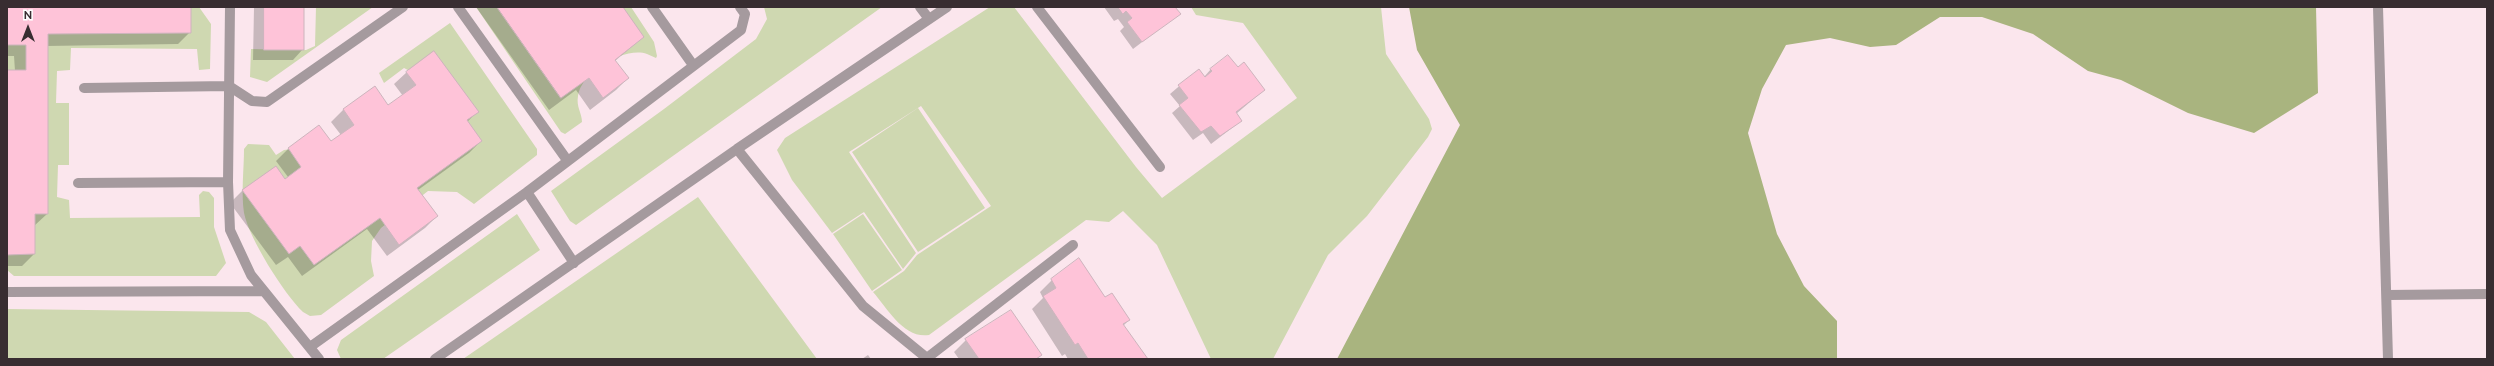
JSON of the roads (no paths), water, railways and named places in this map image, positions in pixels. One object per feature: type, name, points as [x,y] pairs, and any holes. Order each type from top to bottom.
[{"type":"street","points":[[230,7],[228,182],[230,230],[251,275],[319,359]]},
{"type":"street","points":[[84,88],[229,86],[252,101],[267,102],[403,7]]},
{"type":"street","points":[[458,7],[567,160]]},
{"type":"street","points":[[652,7],[693,65]]},
{"type":"street","points":[[310,348],[527,192],[567,160],[741,30],[745,14],[740,7]]},
{"type":"street","points":[[920,7],[929,19]]},
{"type":"street","points":[[435,359],[737,149],[947,7]]},
{"type":"street","points":[[1037,7],[1160,167]]},
{"type":"street","points":[[2378,7],[2388,359]]},
{"type":"street","points":[[737,149],[863,306],[927,359],[1073,245]]},
{"type":"street","points":[[78,182],[228,182]]},
{"type":"street","points":[[527,192],[574,263]]},
{"type":"street","points":[[7,292],[263,291]]},
{"type":"street","points":[[2387,295],[2487,294]]}]
